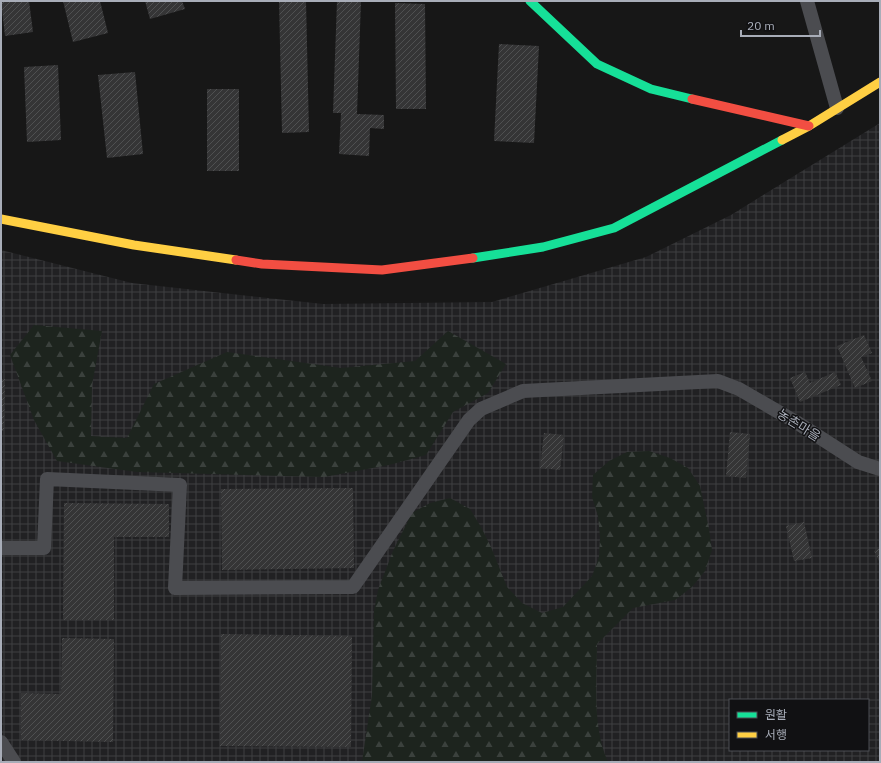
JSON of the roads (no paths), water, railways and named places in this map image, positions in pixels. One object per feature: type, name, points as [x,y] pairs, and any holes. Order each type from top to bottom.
[{"type":"street","points":[[530,1],[597,64],[651,89],[810,126]]},
{"type":"street","points":[[1,219],[134,245],[262,264],[382,270],[477,258],[543,247],[614,228],[810,126],[880,82]]},
{"type":"lane","points":[[807,1],[837,108]]},
{"type":"lane","name":"농촌마을","points":[[1,548],[44,548],[47,479],[180,485],[175,588],[353,587],[469,420],[481,408],[523,391],[718,381],[739,389],[796,422],[858,462],[880,470]]},
{"type":"lane","points":[[1,742],[14,762]]}]
